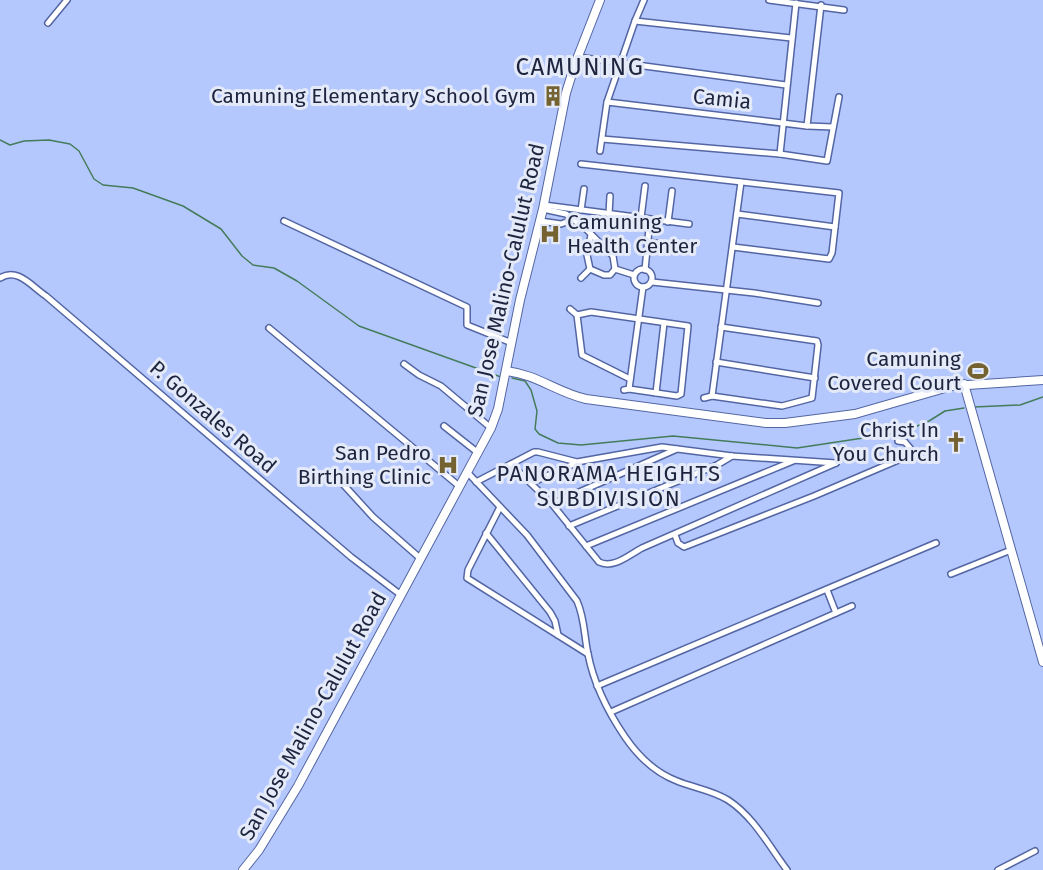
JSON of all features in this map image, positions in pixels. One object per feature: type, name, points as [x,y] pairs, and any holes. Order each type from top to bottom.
[{"type":"main road","name":"San Jose Malino-Calulut Road","points":[[243,870],[260,850],[298,786],[491,428],[498,410],[566,93],[577,57],[600,0]]},
{"type":"main road","points":[[506,371],[525,374],[574,397],[766,423],[785,423],[855,414],[964,384],[1043,380]]},
{"type":"main road","points":[[964,384],[1043,662]]},
{"type":"street","points":[[48,23],[67,0]]},
{"type":"street","points":[[600,150],[607,102],[644,0]]},
{"type":"street","points":[[769,0],[821,5],[843,10]]},
{"type":"street","points":[[780,154],[796,3]]},
{"type":"street","points":[[807,126],[821,5]]},
{"type":"street","points":[[635,21],[791,38]]},
{"type":"street","points":[[577,57],[786,85]]},
{"type":"street","points":[[602,139],[780,154],[827,161],[839,97]]},
{"type":"street","name":"Camia","points":[[607,102],[807,126],[833,127]]},
{"type":"street","points":[[581,164],[838,193],[831,257],[825,260],[733,247]]},
{"type":"street","points":[[712,396],[741,182]]},
{"type":"street","points":[[641,218],[645,186]]},
{"type":"street","points":[[581,210],[584,189]]},
{"type":"street","points":[[668,222],[672,191]]},
{"type":"street","points":[[609,214],[610,196]]},
{"type":"street","points":[[543,207],[689,224]]},
{"type":"street","points":[[543,207],[566,214],[613,256],[615,269],[610,275],[590,269]]},
{"type":"street","points":[[737,214],[835,227]]},
{"type":"street","points":[[540,221],[561,224],[573,220]]},
{"type":"street","points":[[284,221],[467,307],[467,325],[512,343]]},
{"type":"street","points":[[645,270],[649,229]]},
{"type":"street","points":[[590,269],[587,255],[591,235]]},
{"type":"street","points":[[647,242],[692,248]]},
{"type":"street","points":[[580,279],[590,269]]},
{"type":"street","points":[[615,269],[634,275]]},
{"type":"street","points":[[634,275],[640,270],[645,270],[651,275],[652,282]]},
{"type":"street","name":"P. Gonzales Road","points":[[0,278],[15,274],[46,296],[351,557],[401,595]]},
{"type":"street","points":[[634,275],[636,283],[643,287],[652,282],[818,303]]},
{"type":"street","points":[[577,315],[591,312],[638,319],[664,323],[686,324],[688,328],[681,394],[677,396],[626,390],[630,379],[638,319],[643,287]]},
{"type":"street","points":[[570,309],[577,315],[582,356],[630,379]]},
{"type":"street","points":[[656,393],[664,323]]},
{"type":"street","points":[[704,398],[712,396],[786,406],[811,399],[817,341],[721,327]]},
{"type":"street","points":[[269,328],[459,486]]},
{"type":"street","points":[[716,362],[814,378]]},
{"type":"street","points":[[404,364],[441,386],[491,428]]},
{"type":"street","points":[[444,426],[477,452]]},
{"type":"street","points":[[675,535],[678,543],[684,547],[814,496],[910,454],[907,444],[898,441]]},
{"type":"street","points":[[511,464],[552,504],[599,562],[606,565],[614,564],[642,548],[836,463],[732,456],[662,447],[577,462],[531,483]]},
{"type":"street","points":[[552,504],[677,449]]},
{"type":"street","points":[[476,482],[538,452],[577,462]]},
{"type":"street","points":[[568,526],[717,465],[732,456]]},
{"type":"street","points":[[586,546],[795,460]]},
{"type":"street","points":[[466,472],[512,518],[577,601],[585,625],[588,654],[597,686],[603,701],[626,739],[657,772],[675,781],[710,791],[734,804],[761,832],[787,870]]},
{"type":"street","points":[[342,483],[373,517],[421,559]]},
{"type":"street","points":[[500,507],[468,570],[467,578],[588,654]]},
{"type":"street","points":[[486,533],[550,612],[558,635]]},
{"type":"street","points":[[597,686],[936,543]]},
{"type":"street","points":[[951,574],[1011,550]]},
{"type":"street","points":[[827,590],[836,613]]},
{"type":"street","points":[[611,712],[852,606]]},
{"type":"street","points":[[998,870],[1035,851]]},
{"type":"waterway","points":[[0,140],[10,145],[24,141],[49,140],[70,144],[79,151],[94,179],[103,185],[133,188],[183,206],[221,229],[242,256],[253,265],[274,268],[297,281],[359,326],[501,377]]},
{"type":"waterway","points":[[512,378],[525,381],[531,390],[537,411],[535,429],[539,434],[558,443],[581,445],[673,436],[797,448],[903,432],[945,411],[964,408]]},
{"type":"waterway","points":[[974,407],[1020,405],[1043,397]]},
{"type":"place","name":"Camuning Elementary School Gym","points":[[553,96]]},
{"type":"place","name":"Camuning Health Center","points":[[550,234]]},
{"type":"place","name":"Camuning Covered Court","points":[[978,371]]},
{"type":"place","name":"Christ In You Church","points":[[956,442]]},
{"type":"place","name":"San Pedro Birthing Clinic","points":[[448,465]]},
{"type":"district","name":"CAMUNING","points":[[580,67]]},
{"type":"district","name":"PANORAMA HEIGHTS SUBDIVISION","points":[[609,486]]}]
